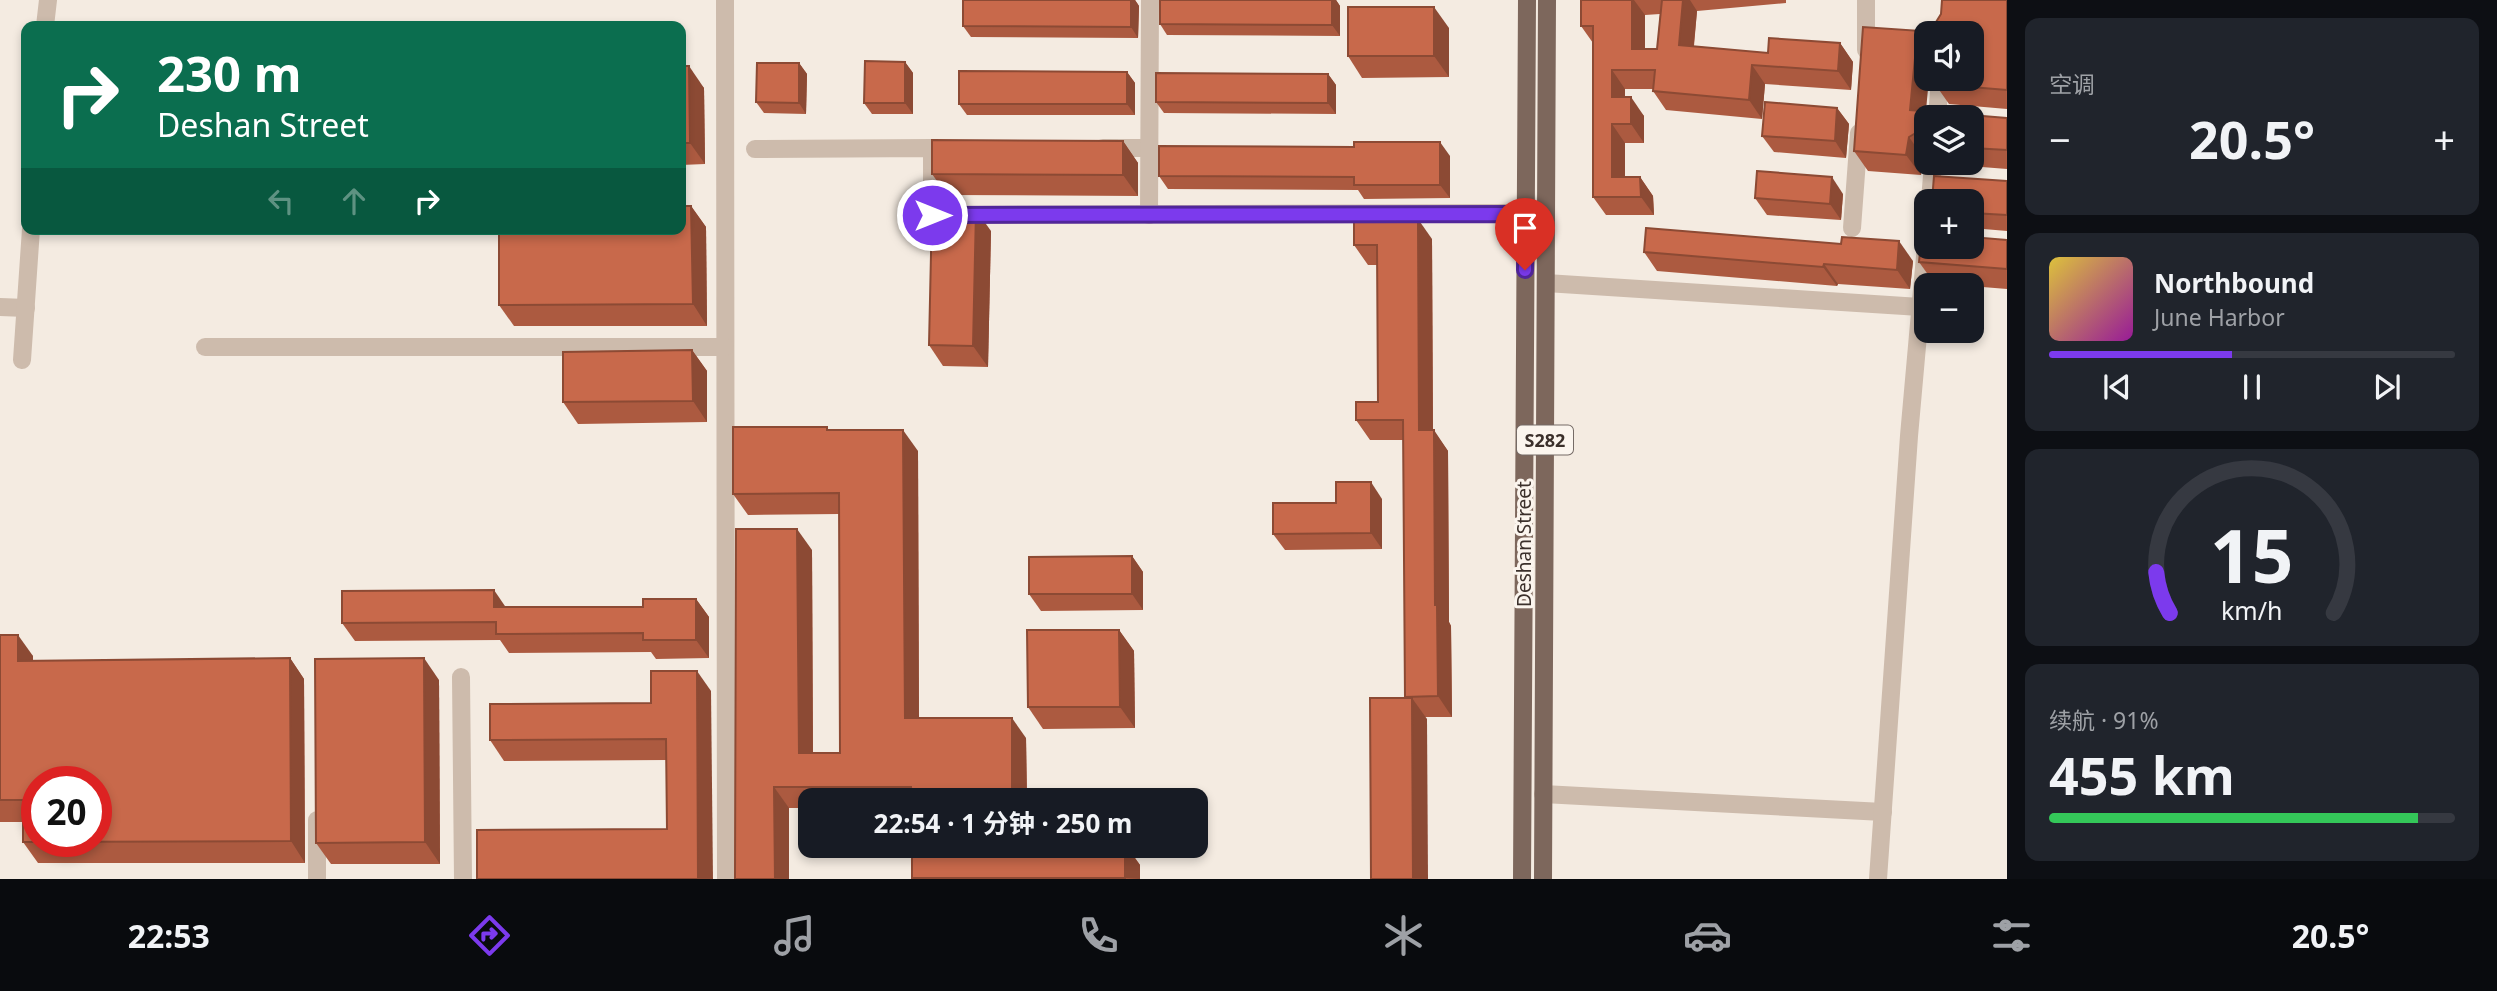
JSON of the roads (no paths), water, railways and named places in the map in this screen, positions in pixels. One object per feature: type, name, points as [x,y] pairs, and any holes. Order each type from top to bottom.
[{"type":"main road","name":"Deshan Street","points":[[1522,879],[1527,0]]},
{"type":"main road","name":"Deshan Street","points":[[1543,879],[1547,0]]},
{"type":"street","points":[[46,21],[48,0]]},
{"type":"street","points":[[725,0],[726,879]]},
{"type":"street","points":[[1149,215],[1150,0]]},
{"type":"street","points":[[1865,61],[1866,0]]},
{"type":"street","points":[[1852,228],[1861,117]]},
{"type":"street","points":[[754,149],[939,148],[932,215],[1526,214]]},
{"type":"street","points":[[1081,148],[1149,148]]},
{"type":"street","points":[[22,360],[31,235]]},
{"type":"street","points":[[1546,283],[1914,306]]},
{"type":"street","points":[[0,306],[26,308]]},
{"type":"street","points":[[1878,879],[1917,343]]},
{"type":"street","points":[[205,347],[725,347]]},
{"type":"street","points":[[461,677],[463,879]]},
{"type":"street","points":[[1543,794],[1883,813]]},
{"type":"street","points":[[317,798],[317,879]]}]
